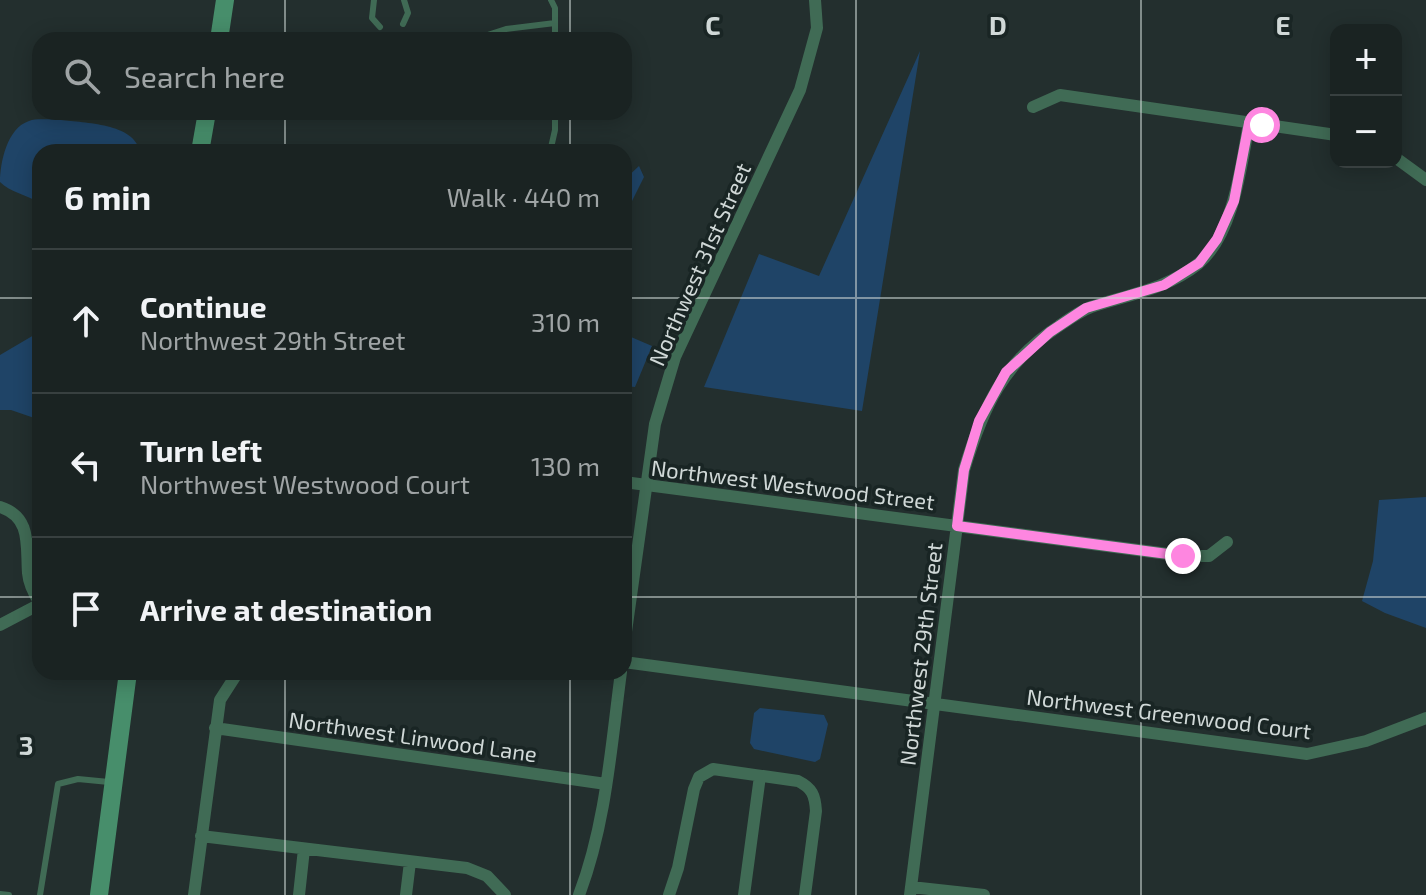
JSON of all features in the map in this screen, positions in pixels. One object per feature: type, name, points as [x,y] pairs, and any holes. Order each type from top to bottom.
[{"type":"main road","points":[[220,32],[225,0]]},
{"type":"main road","points":[[201,144],[206,120]]},
{"type":"main road","points":[[99,895],[127,680]]},
{"type":"street","name":"Northwest 31st Street","points":[[632,587],[655,424],[675,357],[800,90],[817,28],[815,0]]},
{"type":"street","points":[[1033,107],[1060,95],[1330,134]]},
{"type":"street","name":"Northwest 29th Street","points":[[910,891],[964,470],[979,421],[1006,372],[1050,332],[1086,308],[1164,285],[1199,263],[1217,239],[1234,201],[1249,123]]},
{"type":"street","points":[[1402,162],[1426,180]]},
{"type":"street","name":"Northwest Westwood Street","points":[[632,483],[1183,556],[1209,556],[1227,542]]},
{"type":"street","points":[[0,507],[15,513],[28,538],[28,574],[32,590]]},
{"type":"street","points":[[0,625],[32,608]]},
{"type":"street","name":"Northwest Greenwood Court","points":[[632,663],[1307,754],[1366,741],[1426,718]]},
{"type":"street","points":[[194,895],[220,700],[233,680]]},
{"type":"street","points":[[579,895],[590,867],[601,821],[620,680]]},
{"type":"street","name":"Northwest Linwood Lane","points":[[215,728],[606,784]]},
{"type":"street","points":[[669,895],[678,868],[694,789],[699,777],[713,769],[798,781],[809,786],[816,798],[805,895]]},
{"type":"street","points":[[744,895],[760,776]]},
{"type":"street","points":[[201,836],[467,868],[487,876],[505,895]]},
{"type":"street","points":[[299,895],[304,849]]},
{"type":"street","points":[[406,895],[410,862]]},
{"type":"street","points":[[910,891],[984,895]]},
{"type":"lane","points":[[374,0],[372,18],[380,27]]},
{"type":"lane","points":[[403,24],[408,13],[404,0]]},
{"type":"lane","points":[[551,0],[555,8],[555,32]]},
{"type":"lane","points":[[497,32],[555,23]]},
{"type":"lane","points":[[552,144],[555,120]]},
{"type":"lane","points":[[40,895],[58,784],[78,779],[114,782]]},
{"type":"lane","points":[[0,894],[9,895]]},
{"type":"water","points":[[920,51],[862,411],[704,387],[759,254],[819,276]]},
{"type":"water","points":[[32,120],[95,124],[119,130],[137,144],[32,144],[32,199],[0,182],[3,156],[10,138],[21,125]]},
{"type":"water","points":[[639,166],[644,177],[632,201],[632,173]]},
{"type":"water","points":[[32,336],[32,417],[11,410],[0,410],[0,355]]},
{"type":"water","points":[[632,337],[652,346],[635,387],[632,387]]},
{"type":"water","points":[[1426,497],[1426,628],[1362,601],[1373,561],[1379,500]]},
{"type":"water","points":[[760,708],[824,715],[828,724],[820,759],[815,762],[754,749],[750,743],[754,713]]},
{"type":"route","points":[[1183,556],[957,526],[964,470],[979,421],[1006,372],[1050,332],[1086,308],[1164,285],[1199,263],[1217,239],[1234,201],[1249,123],[1262,125]]}]
